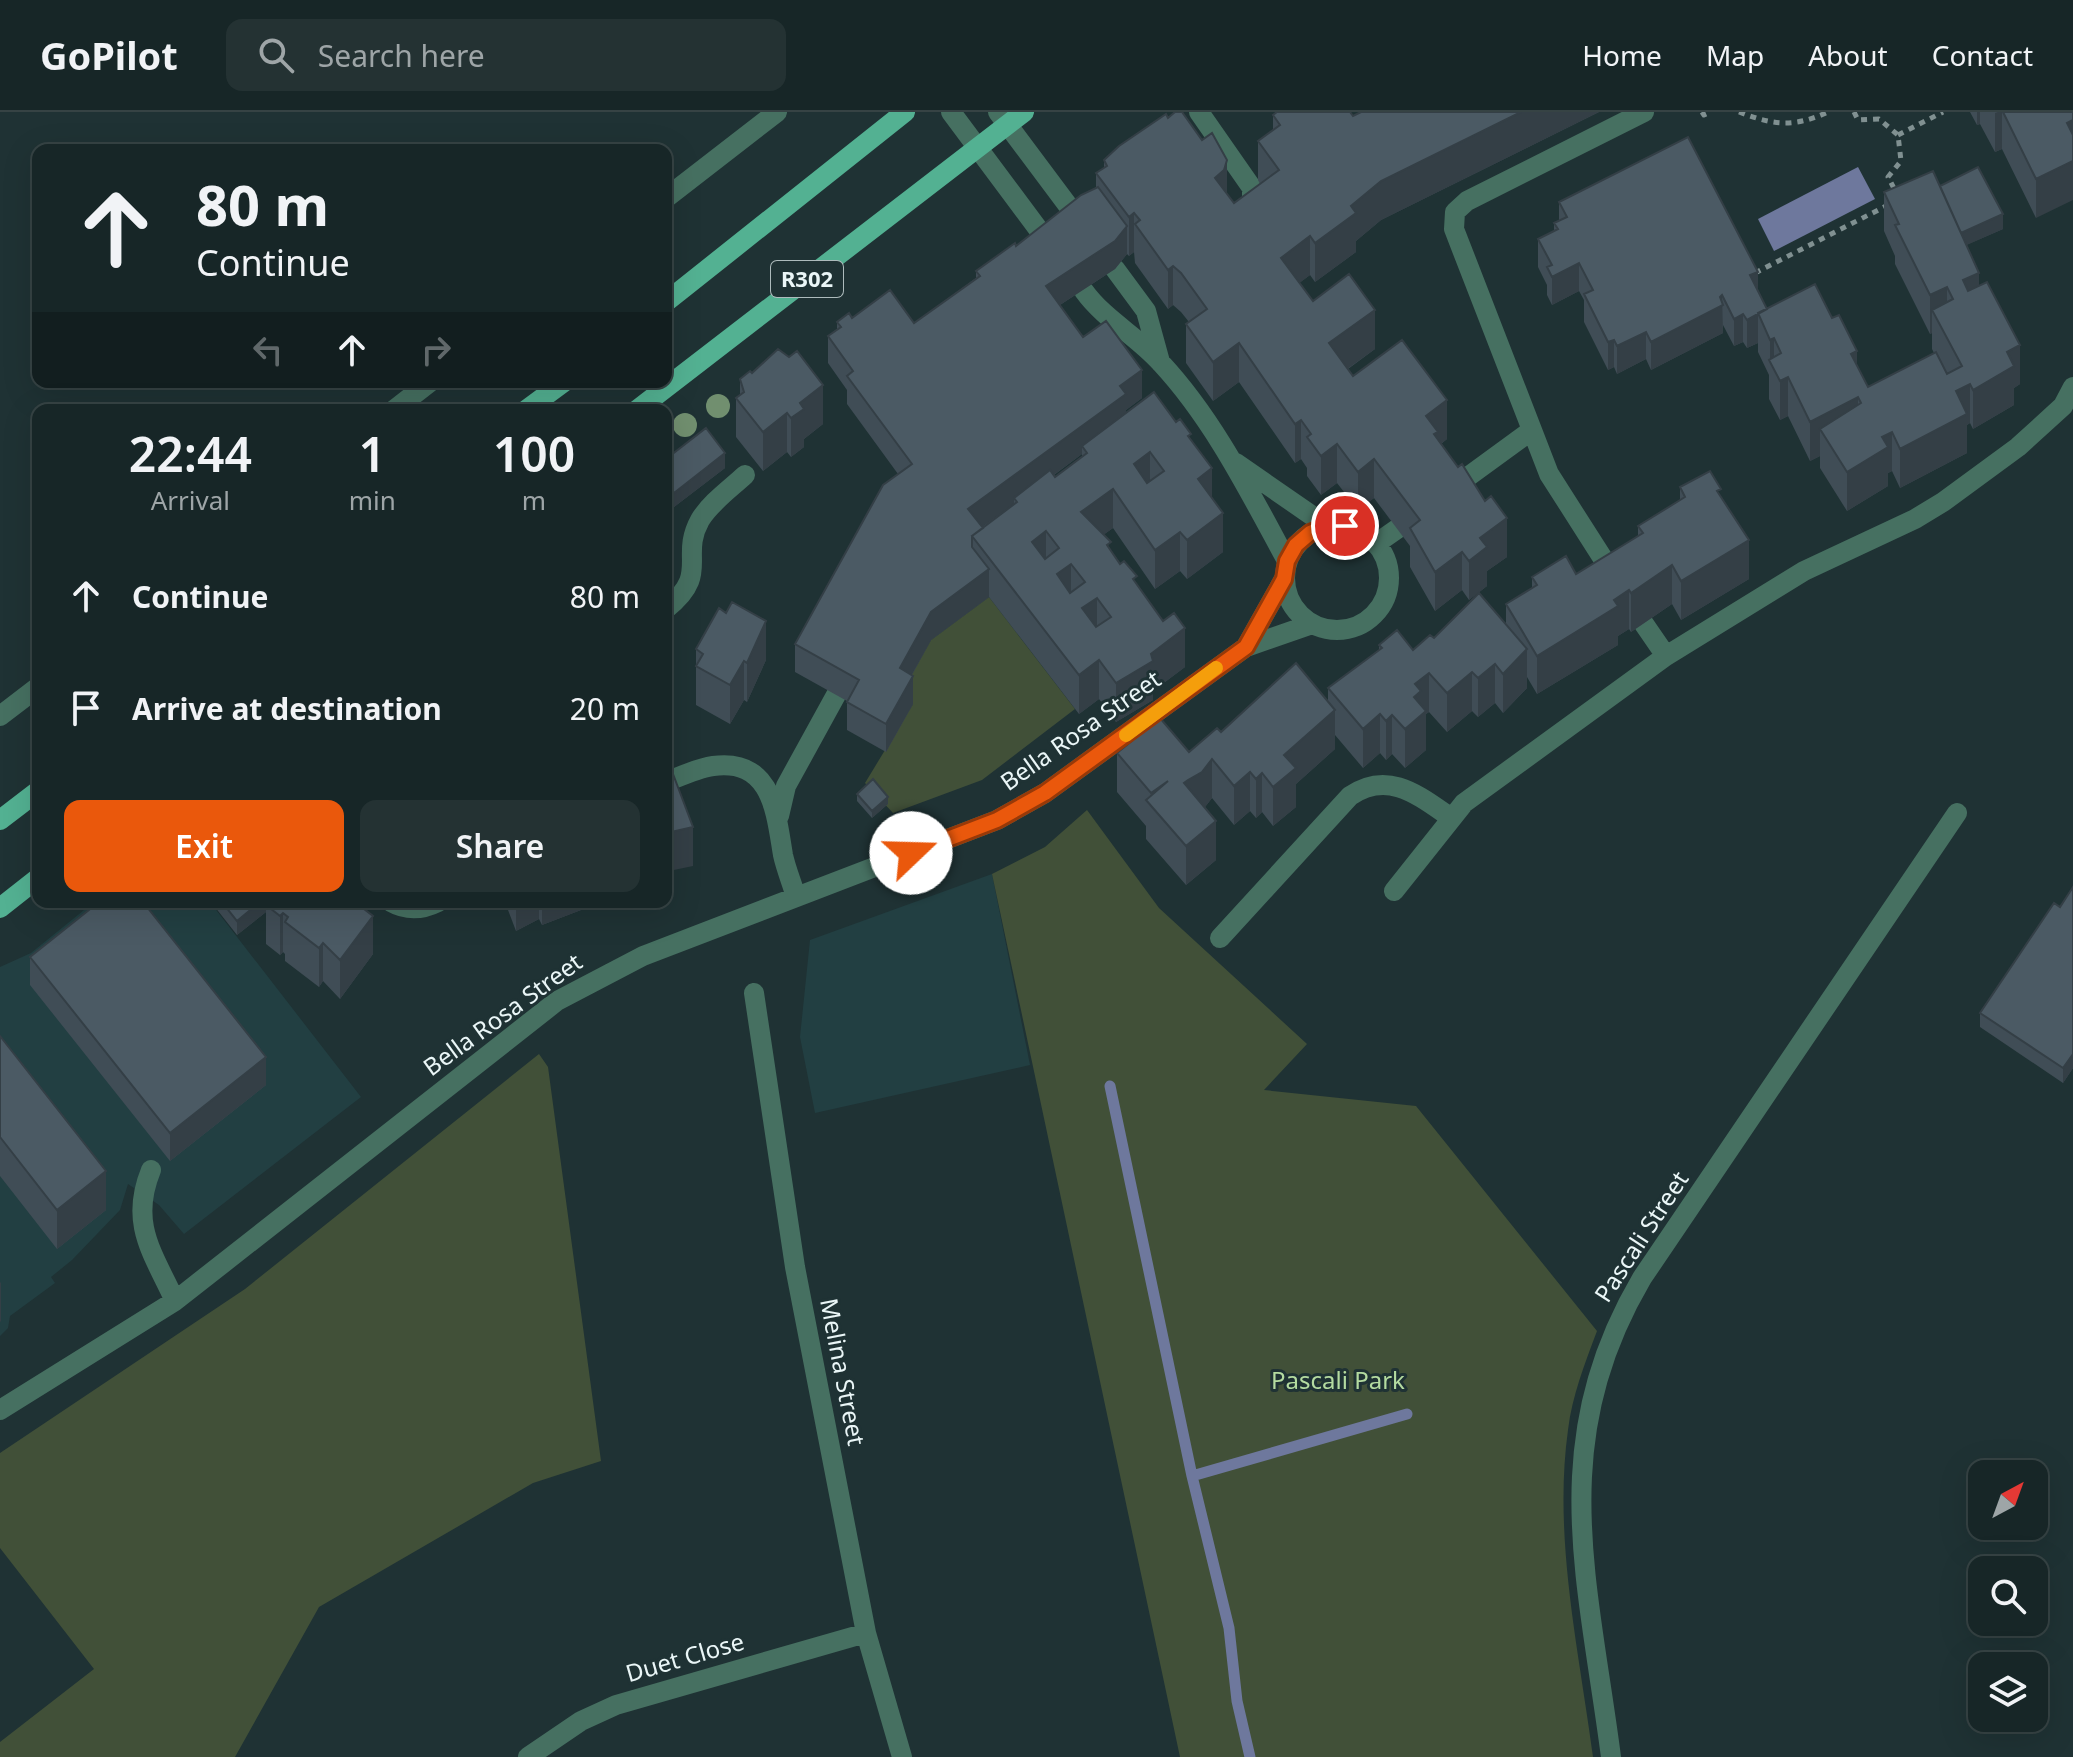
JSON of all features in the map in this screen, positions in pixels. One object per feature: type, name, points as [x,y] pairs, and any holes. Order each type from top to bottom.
[{"type":"main road","name":"R302","points":[[672,297],[905,112]]},
{"type":"main road","name":"R302","points":[[672,383],[978,147],[1010,116]]},
{"type":"main road","points":[[534,404],[556,388]]},
{"type":"main road","name":"R302","points":[[645,404],[666,388]]},
{"type":"main road","points":[[0,820],[32,796]]},
{"type":"main road","points":[[0,908],[32,883]]},
{"type":"street","points":[[951,112],[1050,245]]},
{"type":"street","points":[[1199,112],[1252,188],[1247,212],[1232,225]]},
{"type":"street","points":[[1621,586],[1549,474],[1454,229],[1455,212],[1467,201],[1644,112]]},
{"type":"street","points":[[672,193],[763,116]]},
{"type":"street","points":[[1010,116],[1081,223]]},
{"type":"street","points":[[1115,269],[1142,290],[1160,362]]},
{"type":"street","points":[[1084,291],[1098,309],[1160,362],[1233,461],[1286,570],[1288,597],[1297,613],[1312,624],[1329,630],[1347,630],[1365,623],[1378,612],[1387,595],[1390,578],[1386,559],[1377,543],[1354,529],[1327,526],[1233,461]]},
{"type":"street","points":[[1394,891],[1464,803],[1666,656],[1804,571],[1915,519],[1943,502],[2018,447],[2063,406],[2073,387]]},
{"type":"street","points":[[402,404],[422,388]]},
{"type":"street","points":[[1447,492],[1532,430]]},
{"type":"street","points":[[672,603],[694,574],[693,537],[702,517],[745,475]]},
{"type":"street","points":[[1286,570],[1296,545],[1310,533],[1327,526]]},
{"type":"street","points":[[1377,543],[1397,529]]},
{"type":"street","name":"Bella Rosa Street","points":[[1246,647],[1286,570]]},
{"type":"street","name":"Bella Rosa Street","points":[[0,1410],[175,1301],[557,1001],[643,956],[997,820],[1045,793],[1246,647],[1312,624]]},
{"type":"street","points":[[1644,624],[1666,656]]},
{"type":"street","points":[[0,716],[32,692]]},
{"type":"street","points":[[779,816],[786,786],[836,695]]},
{"type":"street","points":[[672,780],[711,766],[736,768],[763,783],[773,798],[779,816],[784,857],[796,897]]},
{"type":"street","points":[[1220,938],[1350,796],[1362,788],[1388,783],[1400,786],[1450,817]]},
{"type":"street","name":"Pascali Street","points":[[1611,1757],[1580,1519],[1579,1475],[1584,1433],[1605,1351],[1642,1278],[1957,813]]},
{"type":"street","name":"Melina Street","points":[[754,993],[795,1267],[866,1633],[902,1757]]},
{"type":"street","points":[[151,1170],[142,1194],[141,1222],[175,1301]]},
{"type":"street","name":"Duet Close","points":[[528,1757],[581,1721],[616,1705],[866,1633]]},
{"type":"path","points":[[1702,112],[1704,115],[1711,112]]},
{"type":"path","points":[[1739,112],[1772,123],[1809,120],[1828,112]]},
{"type":"path","points":[[1755,273],[1899,198],[1888,177],[1901,161],[1898,135],[1879,119],[1858,120],[1854,112]]},
{"type":"path","points":[[1898,135],[1943,112]]},
{"type":"shaded area","points":[[992,874],[1030,1065],[815,1113],[800,1037],[810,940]]},
{"type":"shaded area","points":[[87,908],[215,908],[361,1097],[184,1234],[159,1205],[128,1184],[120,1210],[72,1260],[51,1277],[55,1283],[10,1316],[8,1328],[0,1336],[0,967],[31,953]]},
{"type":"green space","points":[[989,597],[1075,709],[982,780],[893,813],[865,783],[913,704],[900,696],[931,640]]},
{"type":"green space","name":"Pascali Park","points":[[1087,810],[1159,908],[1307,1044],[1264,1090],[1416,1106],[1597,1331],[1570,1417],[1564,1471],[1570,1594],[1593,1757],[1180,1757],[992,874],[1045,847]]},
{"type":"green space","points":[[539,1054],[548,1067],[601,1461],[533,1483],[319,1607],[235,1757],[0,1757],[0,1742],[94,1669],[0,1548],[0,1453],[245,1289]]},
{"type":"water","points":[[1858,167],[1875,199],[1774,251],[1758,219]]},
{"type":"building","points":[[1175,112],[1182,112],[1202,140],[1212,133],[1227,160],[1224,170],[1215,178],[1234,203],[1279,170],[1258,141],[1280,125],[1273,115],[1277,112],[1350,112],[1353,116],[1361,112],[1521,112],[1381,181],[1351,206],[1356,213],[1315,243],[1310,236],[1281,258],[1313,301],[1349,274],[1375,310],[1329,343],[1353,376],[1402,340],[1447,400],[1426,416],[1438,432],[1434,434],[1458,467],[1462,464],[1485,501],[1491,496],[1507,518],[1480,538],[1487,547],[1469,561],[1462,552],[1435,572],[1410,528],[1420,520],[1374,459],[1358,472],[1337,444],[1321,456],[1307,437],[1311,434],[1301,420],[1295,424],[1239,343],[1213,362],[1186,324],[1207,309],[1181,273],[1173,266],[1168,270],[1135,224],[1140,220],[1134,213],[1129,217],[1096,173],[1107,166],[1104,160],[1119,146],[1166,114],[1168,118]]},
{"type":"building","points":[[2003,112],[2073,112],[2073,120],[2067,123],[2073,135],[2073,161],[2036,179]]},
{"type":"building","points":[[1688,137],[1758,272],[1750,275],[1767,309],[1747,320],[1743,314],[1734,319],[1722,295],[1723,305],[1651,342],[1646,332],[1617,346],[1614,340],[1608,342],[1584,294],[1593,290],[1579,263],[1552,277],[1547,267],[1552,265],[1538,239],[1558,229],[1554,223],[1567,217],[1559,202]]},
{"type":"building","points":[[1978,167],[2003,214],[1961,233],[1940,186]]},
{"type":"building","points":[[1933,171],[1979,273],[1963,280],[1968,291],[1987,282],[2020,345],[2007,352],[2014,366],[1973,390],[1970,384],[1956,391],[1967,414],[1900,449],[1892,432],[1882,437],[1888,447],[1847,472],[1820,429],[1861,403],[1858,397],[1810,422],[1788,377],[1780,381],[1769,360],[1781,353],[1774,338],[1770,340],[1758,313],[1815,284],[1832,318],[1839,315],[1857,351],[1851,354],[1868,387],[1936,352],[1947,374],[1962,366],[1932,310],[1953,299],[1947,287],[1930,295],[1895,225],[1899,224],[1884,192]]},
{"type":"building","points":[[1098,187],[1127,226],[1115,241],[1046,286],[1083,337],[1106,321],[1142,370],[1120,386],[1126,394],[968,509],[983,528],[972,536],[972,547],[989,569],[931,612],[900,668],[913,676],[886,724],[847,702],[859,680],[795,644],[883,485],[912,464],[847,376],[853,371],[828,336],[841,327],[837,322],[849,313],[852,318],[890,290],[914,323],[980,276],[976,271],[1015,243],[1016,246],[1081,195]]},
{"type":"building","points":[[778,349],[789,357],[797,351],[823,385],[800,403],[804,409],[791,418],[787,413],[763,432],[736,398],[744,392],[740,379],[750,371],[752,373]]},
{"type":"building","points":[[1154,392],[1176,422],[1180,419],[1191,434],[1188,436],[1212,468],[1198,479],[1223,513],[1187,540],[1180,532],[1155,550],[1113,489],[1081,512],[1111,542],[1107,545],[1120,564],[1124,561],[1137,576],[1133,579],[1163,621],[1174,613],[1185,628],[1151,654],[1153,661],[1116,683],[1099,660],[1079,675],[972,536],[1017,502],[1014,498],[1050,470],[1055,477],[1087,453],[1082,446]],"holes":[[[1150,452],[1164,471],[1147,483],[1134,464]],[[1046,531],[1059,548],[1045,559],[1032,542]],[[1071,564],[1085,582],[1070,593],[1057,574]],[[1097,598],[1111,617],[1096,627],[1082,608]]]},
{"type":"building","points":[[706,428],[725,453],[674,493],[672,454]]},
{"type":"building","points":[[1710,471],[1721,489],[1717,491],[1749,540],[1681,581],[1672,565],[1631,593],[1629,590],[1614,600],[1618,606],[1537,656],[1506,604],[1537,585],[1532,577],[1566,556],[1576,574],[1643,533],[1638,526],[1685,497],[1680,487]]},
{"type":"building","points":[[1479,593],[1527,649],[1503,674],[1495,664],[1478,678],[1472,672],[1447,693],[1429,673],[1415,684],[1421,691],[1414,697],[1426,711],[1405,729],[1392,715],[1386,721],[1380,714],[1363,729],[1328,688],[1382,648],[1379,645],[1397,630],[1413,650],[1430,635],[1434,638]]},
{"type":"building","points":[[732,602],[766,621],[747,663],[744,661],[730,685],[696,666],[703,654],[696,649],[719,608],[726,613]]},
{"type":"building","points":[[1296,663],[1335,710],[1284,755],[1296,768],[1273,787],[1262,773],[1256,779],[1250,772],[1234,786],[1212,759],[1202,772],[1184,783],[1216,821],[1186,846],[1146,800],[1168,781],[1151,793],[1117,753],[1160,718],[1189,752],[1217,728],[1221,732]]},
{"type":"building","points":[[672,774],[693,827],[672,832]]},
{"type":"building","points":[[873,779],[888,797],[872,811],[857,794]]},
{"type":"building","points":[[2073,887],[2073,1054],[2063,1068],[1980,1013],[2054,903],[2060,907]]},
{"type":"building","points":[[91,908],[148,908],[266,1057],[170,1133],[30,957]]},
{"type":"building","points":[[227,908],[253,908],[237,921]]},
{"type":"building","points":[[270,908],[363,908],[373,916],[340,960],[323,943],[319,948],[285,922],[288,917],[283,913],[280,916]]},
{"type":"building","points":[[0,1036],[106,1171],[57,1210],[0,1137]]},
{"type":"waterway","points":[[1110,1086],[1192,1476],[1229,1628],[1237,1701],[1250,1757]]},
{"type":"waterway","points":[[1192,1476],[1407,1414]]},
{"type":"slow traffic","points":[[1126,735],[1216,668]]},
{"type":"route","points":[[911,853],[997,820],[1045,793],[1246,647],[1284,579],[1287,561],[1296,545],[1310,533],[1327,526],[1345,526]]}]
